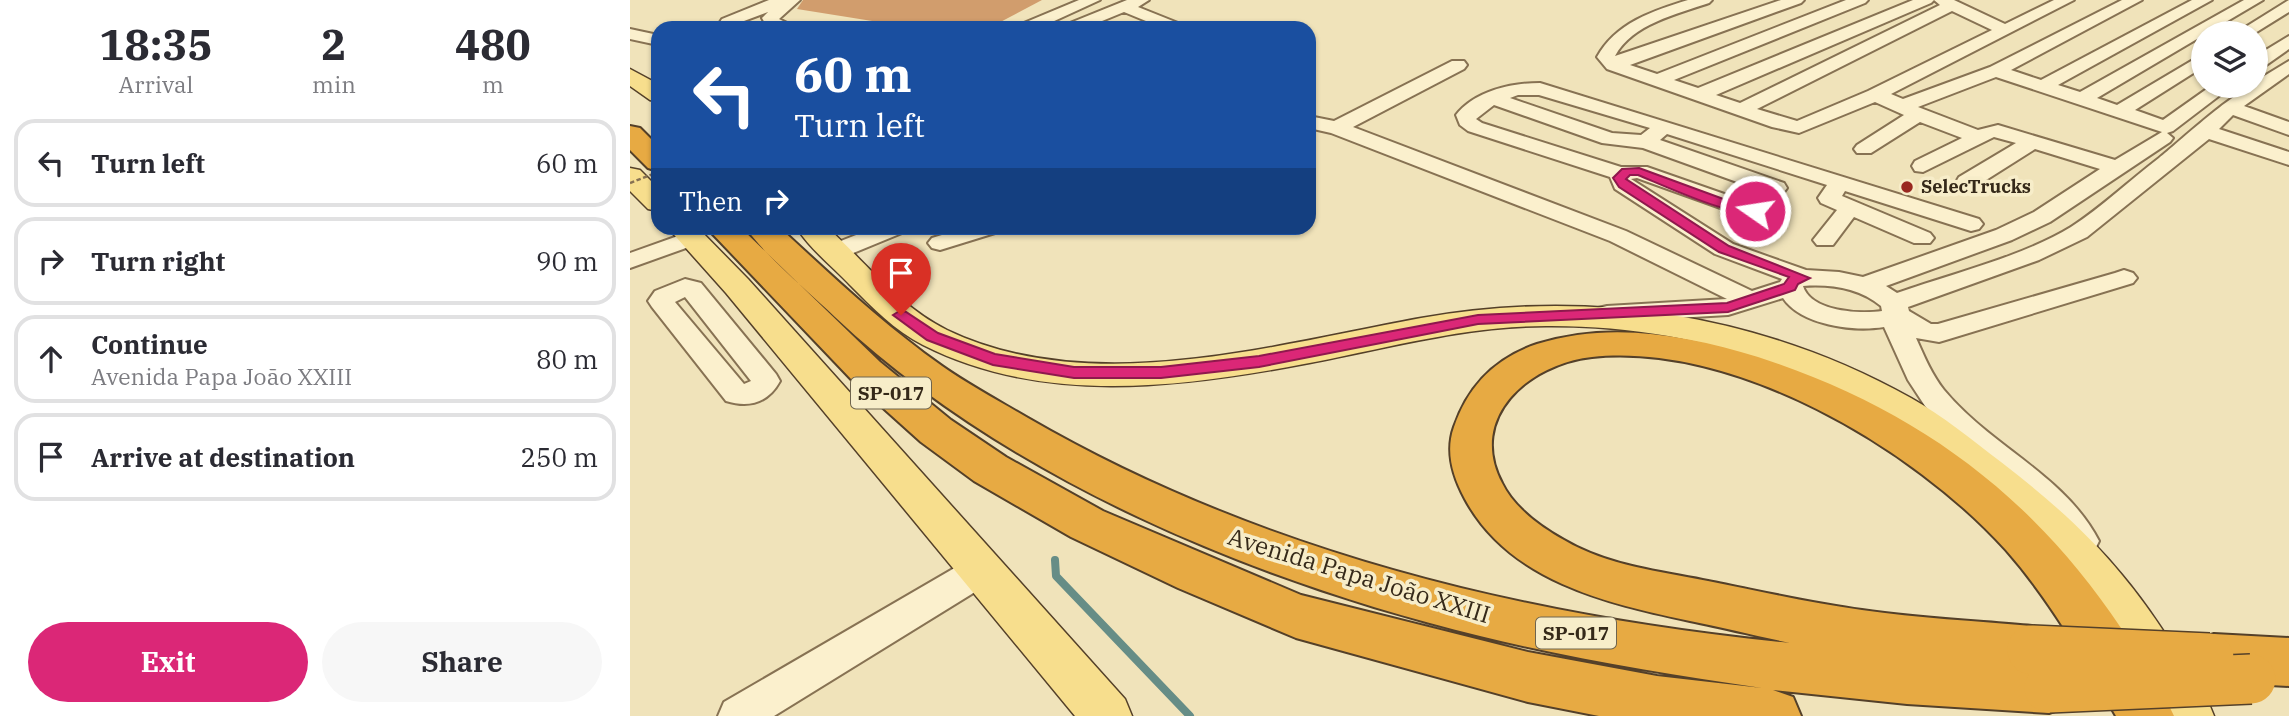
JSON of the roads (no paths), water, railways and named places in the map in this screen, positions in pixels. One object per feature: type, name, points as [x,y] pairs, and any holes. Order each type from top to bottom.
[{"type":"highway","points":[[630,108],[651,125]]},
{"type":"highway","points":[[630,134],[651,155]]},
{"type":"highway","name":"SP-017","points":[[704,235],[936,431],[990,468],[1087,524],[1195,575],[1296,616],[1528,677],[1657,702],[1773,716]]},
{"type":"highway","name":"Avenida Papa João XXIII","points":[[770,235],[891,348],[952,392],[1018,435],[1122,491],[1237,540],[1404,594],[1498,618],[1652,647],[1838,674],[1929,682],[2040,669]]},
{"type":"highway","points":[[2146,716],[2098,635],[2035,551],[1960,480],[1897,435],[1846,408],[1779,378],[1711,357],[1647,344],[1577,346],[1548,354],[1519,368],[1497,384],[1483,403],[1472,428],[1469,457],[1479,486],[1499,515],[1526,541],[1570,566],[1618,584],[2040,669],[2260,668]]},
{"type":"main road","points":[[630,76],[651,90]]},
{"type":"main road","points":[[630,176],[651,196]]},
{"type":"main road","points":[[702,235],[737,285],[982,569],[1094,708]]},
{"type":"main road","points":[[824,239],[901,315],[933,337],[993,359],[1074,372],[1161,372],[1231,366],[1478,319],[1595,315],[1685,328],[1750,343],[1805,361],[1896,407],[1948,441],[2056,533],[2108,589],[2189,716]]},
{"type":"street","points":[[730,21],[783,0]]},
{"type":"street","points":[[772,21],[770,18],[792,0]]},
{"type":"street","points":[[1042,21],[1092,0]]},
{"type":"street","points":[[1087,21],[1141,0]]},
{"type":"street","points":[[1611,57],[1625,34],[1644,22],[1704,0]]},
{"type":"street","points":[[1611,57],[1756,0]]},
{"type":"street","points":[[1611,57],[1796,0]]},
{"type":"street","points":[[1658,80],[1860,0]]},
{"type":"street","points":[[1701,94],[1926,0]]},
{"type":"street","points":[[1611,57],[1658,80],[1779,123],[1799,127],[1875,95],[2066,0]]},
{"type":"street","points":[[1864,149],[1911,110],[1996,71],[2134,0]]},
{"type":"street","points":[[2043,86],[2204,0]]},
{"type":"street","points":[[2082,99],[2255,0]]},
{"type":"street","points":[[1742,109],[1961,5],[2004,30]]},
{"type":"street","points":[[2263,21],[2289,5]]},
{"type":"street","points":[[1122,6],[1160,21]]},
{"type":"street","points":[[630,34],[651,38]]},
{"type":"street","points":[[2268,56],[2289,41]]},
{"type":"street","points":[[1337,128],[1458,65]]},
{"type":"street","points":[[2268,76],[2289,66]]},
{"type":"street","points":[[2119,112],[2191,67]]},
{"type":"street","points":[[1996,71],[2154,125],[2170,126],[2222,98]]},
{"type":"street","points":[[1776,188],[1760,208],[1748,210],[1639,172],[1622,174],[1475,127],[1467,121],[1466,115],[1492,98],[1516,89],[1540,89],[1664,126],[1840,196],[1922,238]]},
{"type":"street","points":[[1875,95],[1979,137]]},
{"type":"street","points":[[1492,98],[1609,139],[1646,142],[1776,188],[1840,196],[1971,224]]},
{"type":"street","points":[[1796,282],[1801,303],[1815,311],[1863,320],[1894,312],[2018,259],[2079,232],[2206,131],[2225,98]]},
{"type":"street","points":[[2230,98],[2289,129]]},
{"type":"street","points":[[1316,124],[1337,128],[1618,236],[1751,300]]},
{"type":"street","points":[[1646,142],[1664,126]]},
{"type":"street","points":[[1923,166],[1979,137],[1997,131],[2118,168]]},
{"type":"street","points":[[2206,131],[2289,159]]},
{"type":"street","points":[[1866,285],[2004,235],[2042,217],[2162,138]]},
{"type":"street","points":[[1967,182],[2033,141]]},
{"type":"street","points":[[1655,178],[1679,154]]},
{"type":"street","points":[[1622,174],[1620,178],[1623,184],[1724,249],[1796,282]]},
{"type":"street","points":[[1825,240],[1840,196]]},
{"type":"street","points":[[677,290],[639,257],[690,235]]},
{"type":"street","points":[[824,239],[849,235]]},
{"type":"street","points":[[940,243],[965,235]]},
{"type":"street","points":[[1595,315],[1728,307],[1796,282],[1834,278],[1866,285],[1894,312],[1925,332],[1938,333],[2124,278]]},
{"type":"street","points":[[1894,312],[1933,396],[1954,419],[2040,491],[2068,519],[2108,589]]},
{"type":"street","points":[[738,716],[982,569]]},
{"type":"waterway","points":[[1055,560],[1056,576],[1190,716]]},
{"type":"place","name":"SelecTrucks","points":[[1907,187]]}]
